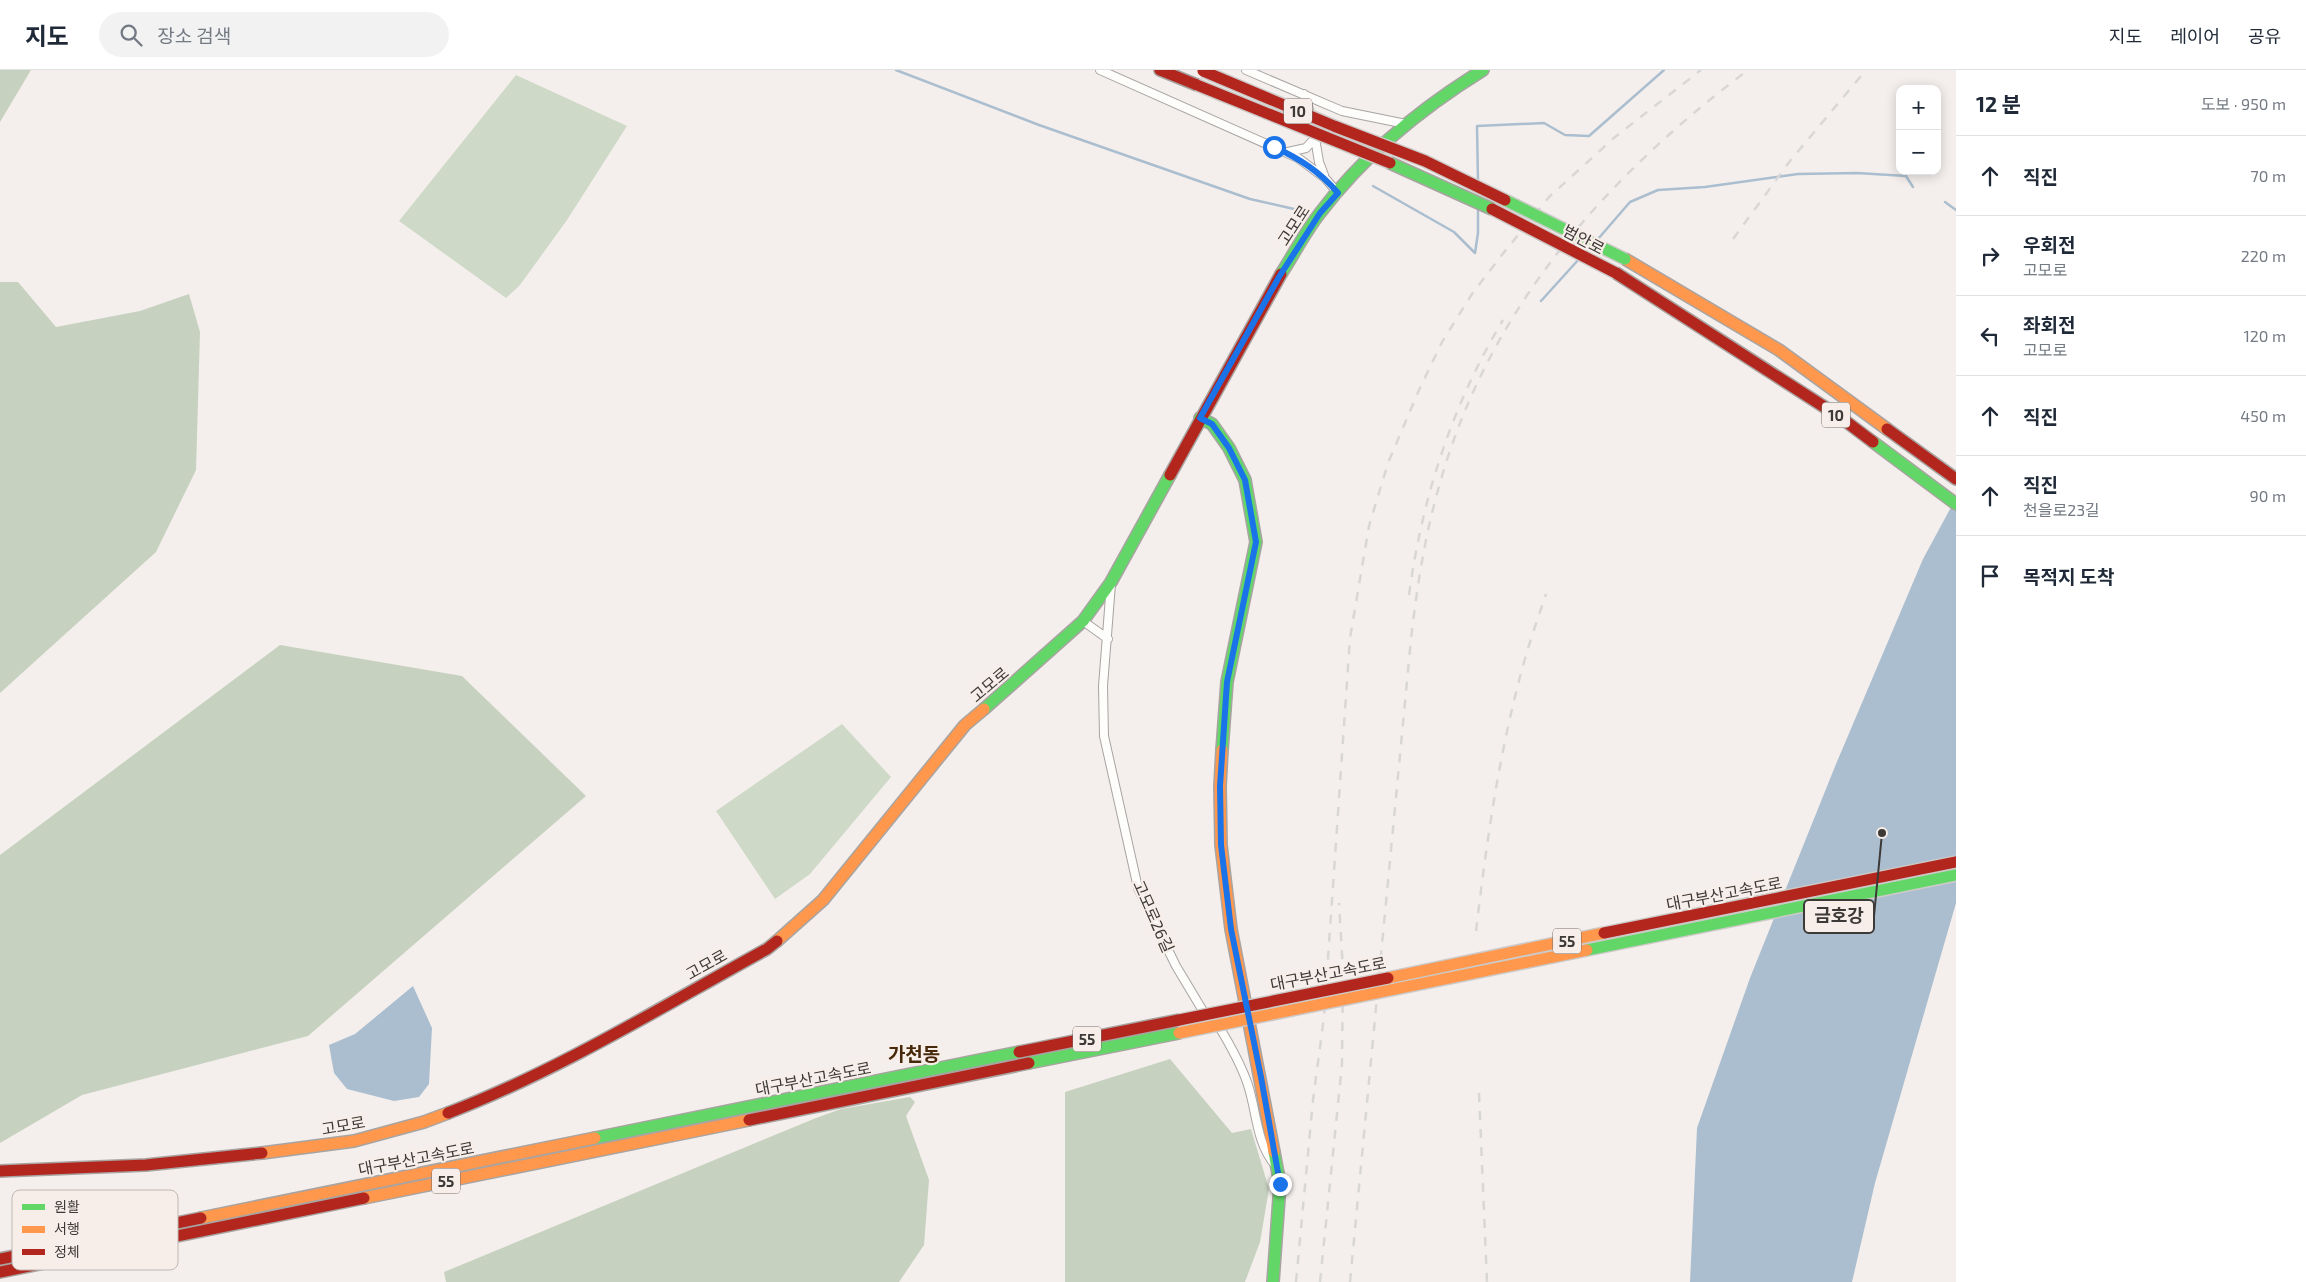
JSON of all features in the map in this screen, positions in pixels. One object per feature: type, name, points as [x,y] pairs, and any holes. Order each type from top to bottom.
[{"type":"main road","name":"범안로","points":[[1160,70],[1400,166],[1492,209],[1616,273],[1712,333],[1840,418],[1956,504]]},
{"type":"main road","name":"범안로","points":[[1202,70],[1424,162],[1625,259],[1779,350],[1956,479]]},
{"type":"main road","name":"고모로","points":[[0,1171],[146,1165],[243,1156],[354,1141],[424,1122],[511,1087],[668,1005],[767,949],[823,900],[966,725],[1083,621],[1111,582],[1279,277],[1320,213],[1365,163],[1406,124],[1483,70]]},
{"type":"main road","points":[[1200,418],[1212,424],[1229,448],[1245,480],[1256,542],[1227,682],[1220,786],[1221,845],[1231,929],[1261,1077],[1280,1184],[1273,1282]]},
{"type":"main road","name":"대구부산고속도로","points":[[178,1235],[891,1085],[995,1057],[1956,862]]},
{"type":"main road","name":"대구부산고속도로","points":[[178,1224],[891,1085],[998,1069],[1956,876]]},
{"type":"street","points":[[1100,70],[1286,152],[1306,163],[1325,178],[1338,193]]},
{"type":"street","points":[[1246,70],[1355,115],[1406,124]]},
{"type":"street","points":[[1304,94],[1312,119],[1319,162],[1325,178]]},
{"type":"street","points":[[1286,152],[1301,150],[1309,146],[1315,138]]},
{"type":"street","name":"고모로26길","points":[[1111,582],[1103,686],[1104,736],[1138,888],[1176,966],[1205,1015],[1216,1020],[1226,1039],[1248,1084],[1257,1126],[1266,1154],[1277,1167]]},
{"type":"street","points":[[1083,621],[1108,640]]},
{"type":"green space","points":[[0,70],[31,70],[0,122]]},
{"type":"green space","points":[[516,75],[627,126],[567,220],[520,285],[506,298],[399,221]]},
{"type":"green space","points":[[0,282],[18,282],[56,327],[140,311],[189,294],[200,332],[196,470],[156,552],[0,693]]},
{"type":"green space","points":[[280,645],[462,676],[586,796],[308,1036],[82,1095],[0,1143],[0,855]]},
{"type":"green space","points":[[842,724],[891,777],[810,874],[775,899],[716,811]]},
{"type":"green space","points":[[1170,1059],[1232,1133],[1251,1129],[1269,1189],[1260,1242],[1245,1282],[1065,1282],[1065,1092]]},
{"type":"green space","points":[[910,1097],[915,1102],[906,1116],[929,1180],[924,1245],[899,1282],[446,1282],[444,1272],[816,1118],[841,1109]]},
{"type":"water","points":[[1956,498],[1956,903],[1875,1183],[1852,1282],[1690,1282],[1697,1128],[1750,978],[1836,764],[1923,559]]},
{"type":"water","points":[[413,986],[432,1028],[429,1084],[419,1097],[394,1101],[347,1089],[334,1073],[329,1045],[355,1034]]},
{"type":"waterway","points":[[896,70],[1039,125],[1250,199],[1294,209]]},
{"type":"waterway","points":[[1478,182],[1477,126],[1544,123],[1565,135],[1589,136],[1664,70]]},
{"type":"waterway","points":[[1598,239],[1630,202],[1658,190],[1705,187],[1798,174],[1857,173],[1906,176],[1913,187]]},
{"type":"waterway","points":[[1373,186],[1454,232],[1475,253]]},
{"type":"waterway","points":[[1945,202],[1956,210]]},
{"type":"waterway","points":[[1475,253],[1478,233],[1478,210]]},
{"type":"waterway","points":[[1541,301],[1579,259]]},
{"type":"railway","points":[[1296,1282],[1313,1100],[1324,1017],[1350,638],[1369,526],[1388,463],[1442,342],[1472,294],[1501,256],[1549,197],[1615,137],[1701,70]]},
{"type":"railway","points":[[1350,1282],[1416,600],[1430,522],[1440,483],[1461,419],[1489,360],[1522,304],[1559,251],[1601,202],[1647,155],[1696,111],[1748,70]]},
{"type":"railway","points":[[1733,239],[1790,161],[1866,70]]},
{"type":"railway","points":[[1409,595],[1422,523],[1442,453],[1469,385],[1503,320]]},
{"type":"railway","points":[[1476,931],[1489,835],[1505,740],[1523,667],[1546,594]]},
{"type":"railway","points":[[1320,1282],[1342,1064],[1343,971],[1339,903]]},
{"type":"railway","points":[[1479,1093],[1487,1282]]},
{"type":"traffic: fast","points":[[1281,274],[1304,235],[1355,172],[1416,116],[1483,70]]},
{"type":"traffic: fast","points":[[1390,163],[1492,209]]},
{"type":"traffic: fast","points":[[1505,200],[1625,259]]},
{"type":"traffic: fast","points":[[1200,418],[1212,424],[1229,448],[1245,480],[1256,542],[1227,682],[1222,750]]},
{"type":"traffic: fast","points":[[1873,442],[1956,504]]},
{"type":"traffic: fast","points":[[984,709],[1083,621],[1111,582],[1170,475]]},
{"type":"traffic: fast","points":[[1587,950],[1956,875]]},
{"type":"traffic: fast","points":[[1029,1063],[1179,1033]]},
{"type":"traffic: fast","points":[[595,1138],[1019,1052]]},
{"type":"traffic: fast","points":[[1273,1282],[1280,1184],[1274,1152]]},
{"type":"traffic: slow","points":[[1625,259],[1779,350],[1887,429]]},
{"type":"traffic: slow","points":[[777,941],[823,900],[965,725],[984,709]]},
{"type":"traffic: slow","points":[[1222,750],[1220,786],[1221,845],[1231,929],[1274,1152]]},
{"type":"traffic: slow","points":[[1388,978],[1604,933]]},
{"type":"traffic: slow","points":[[1179,1033],[1587,950]]},
{"type":"traffic: slow","points":[[262,1153],[354,1141],[424,1122],[448,1113]]},
{"type":"traffic: slow","points":[[364,1198],[749,1120]]},
{"type":"traffic: slow","points":[[201,1218],[595,1138]]},
{"type":"traffic: jam","points":[[1160,70],[1197,85]]},
{"type":"traffic: jam","points":[[1203,71],[1334,126],[1425,161],[1505,200]]},
{"type":"traffic: jam","points":[[1197,85],[1390,163]]},
{"type":"traffic: jam","points":[[1492,209],[1616,273]]},
{"type":"traffic: jam","points":[[1616,273],[1840,417],[1873,442]]},
{"type":"traffic: jam","points":[[1170,475],[1281,274]]},
{"type":"traffic: jam","points":[[1887,429],[1956,479]]},
{"type":"traffic: jam","points":[[1604,933],[1956,862]]},
{"type":"traffic: jam","points":[[448,1113],[490,1096],[571,1057],[650,1015],[767,949],[777,941]]},
{"type":"traffic: jam","points":[[1179,1020],[1388,978]]},
{"type":"traffic: jam","points":[[1019,1052],[1179,1020]]},
{"type":"traffic: jam","points":[[749,1120],[1029,1063]]},
{"type":"traffic: jam","points":[[0,1171],[146,1165],[262,1153]]},
{"type":"traffic: jam","points":[[178,1236],[364,1198]]},
{"type":"traffic: jam","points":[[178,1223],[201,1218]]},
{"type":"traffic: jam","points":[[0,1259],[12,1257]]},
{"type":"traffic: jam","points":[[0,1272],[12,1270]]},
{"type":"place","name":"금호강","points":[[1882,833]]},
{"type":"district","name":"가천동","points":[[914,1053]]},
{"type":"route","points":[[1274,147],[1298,158],[1316,170],[1338,193],[1320,213],[1279,277],[1200,418],[1212,424],[1229,448],[1245,480],[1256,542],[1227,682],[1220,786],[1221,845],[1231,929],[1261,1077],[1280,1184]]}]
